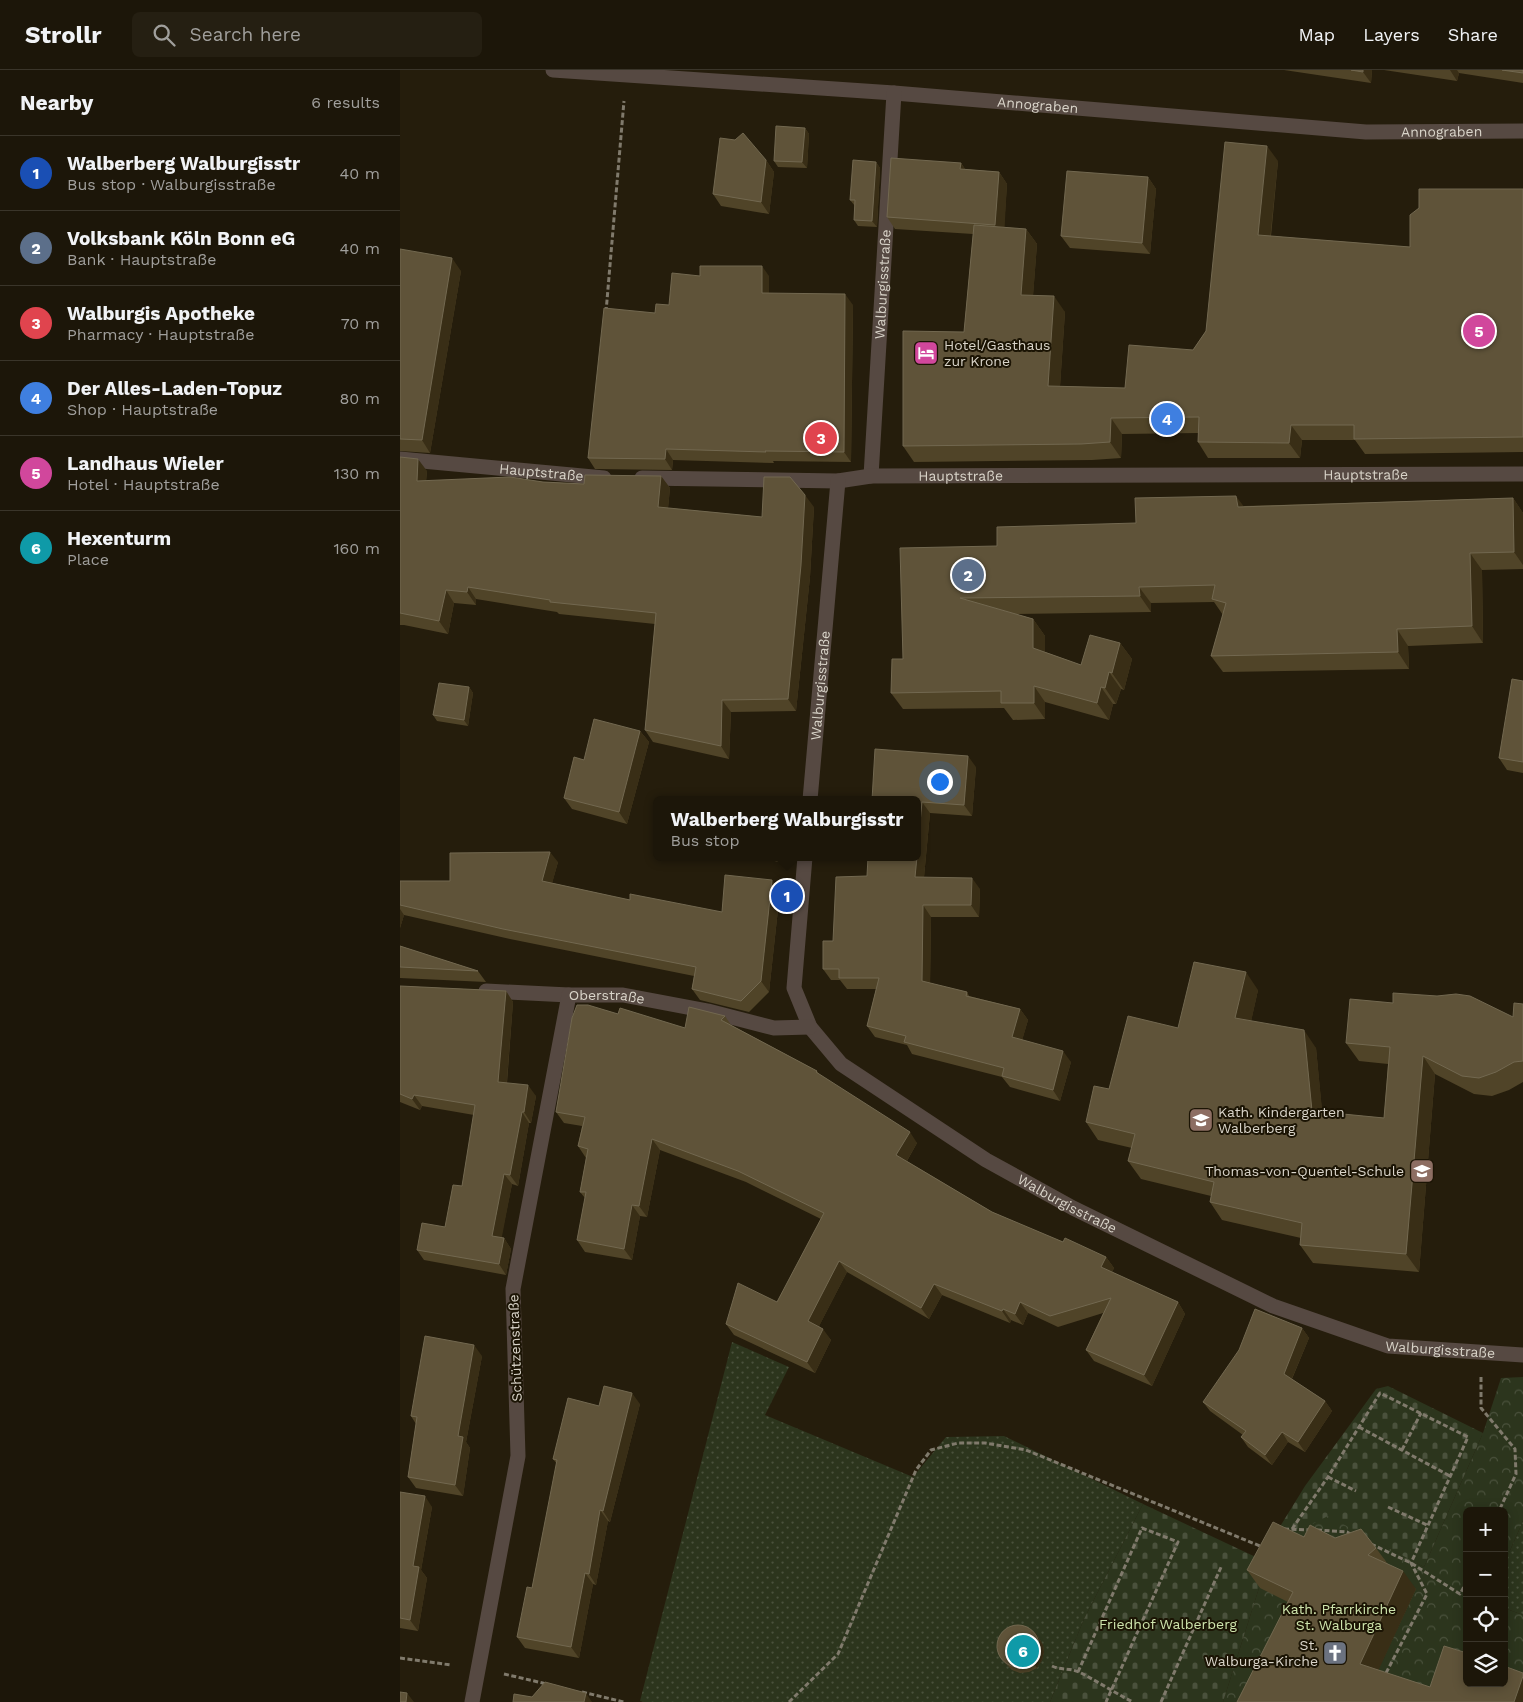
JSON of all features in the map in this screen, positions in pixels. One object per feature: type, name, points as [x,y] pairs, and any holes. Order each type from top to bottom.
[{"type":"street","name":"Annograben","points":[[553,70],[627,73],[894,93],[1366,132],[1523,131]]},
{"type":"street","name":"Walburgisstraße","points":[[871,476],[894,93]]},
{"type":"street","name":"Hauptstraße","points":[[400,458],[592,478],[838,481],[871,476],[1523,474]]},
{"type":"street","name":"Walburgisstraße","points":[[810,796],[838,481]]},
{"type":"street","name":"Walburgisstraße","points":[[805,861],[794,988],[810,1027],[841,1064],[986,1160],[1073,1208],[1273,1306],[1388,1346],[1523,1355]]},
{"type":"street","name":"Oberstraße","points":[[470,991],[623,995],[708,1011],[774,1028],[810,1027]]},
{"type":"street","name":"Schützenstraße","points":[[472,1702],[518,1456],[513,1289],[570,995]]},
{"type":"path","points":[[605,321],[627,73]]},
{"type":"path","points":[[1481,1353],[1481,1408],[1515,1449],[1516,1474],[1501,1507]]},
{"type":"path","points":[[1292,1529],[1328,1477],[1380,1394],[1468,1437],[1411,1563]]},
{"type":"path","points":[[1402,1450],[1421,1413]]},
{"type":"path","points":[[1359,1427],[1450,1476]]},
{"type":"path","points":[[789,1702],[838,1654],[916,1470],[931,1450],[958,1443],[985,1443],[1026,1450],[1260,1546]]},
{"type":"path","points":[[1328,1477],[1356,1491]]},
{"type":"path","points":[[1388,1507],[1427,1525]]},
{"type":"path","points":[[1078,1672],[1142,1528],[1178,1542],[1106,1702]]},
{"type":"path","points":[[1278,1528],[1347,1532],[1355,1536]]},
{"type":"path","points":[[1363,1540],[1411,1563],[1460,1594],[1463,1588]]},
{"type":"path","points":[[1384,1677],[1427,1594],[1411,1563]]},
{"type":"path","points":[[1161,1702],[1222,1566]]},
{"type":"path","points":[[400,1658],[478,1668],[551,1685]]},
{"type":"path","points":[[1052,1666],[1078,1672],[1133,1702]]},
{"type":"path","points":[[578,1692],[624,1702]]},
{"type":"green space","points":[[732,1342],[789,1367],[765,1415],[913,1477],[946,1437],[1004,1436],[1143,1504],[1084,1619],[1050,1702],[640,1701]]},
{"type":"green space","name":"Kath. Pfarrkirche St. Walburga","points":[[1523,1377],[1523,1521],[1508,1555],[1508,1507],[1463,1507],[1463,1687],[1508,1687],[1508,1609],[1523,1615],[1523,1702],[1223,1702],[1259,1588],[1283,1539],[1328,1515],[1424,1567],[1483,1433],[1501,1378]]},
{"type":"green space","name":"Friedhof Walberberg","points":[[1388,1386],[1483,1433],[1424,1567],[1328,1516],[1283,1539],[1259,1588],[1223,1702],[1050,1702],[1084,1619],[1143,1504],[1260,1559],[1305,1486],[1376,1389]]},
{"type":"green space","points":[[1523,1521],[1523,1615],[1508,1609],[1508,1555]]},
{"type":"building","points":[[1502,70],[1523,70],[1523,73]]},
{"type":"building","points":[[776,126],[805,128],[802,162],[774,161]]},
{"type":"building","points":[[743,133],[766,160],[761,202],[713,194],[720,138],[735,140]]},
{"type":"building","points":[[1225,142],[1267,146],[1258,235],[1410,247],[1410,215],[1419,208],[1419,189],[1523,189],[1523,437],[1354,439],[1354,425],[1291,425],[1289,443],[1198,442],[1199,417],[1111,418],[1110,442],[903,446],[903,331],[964,332],[974,225],[1026,229],[1021,295],[1054,296],[1048,386],[1125,388],[1129,345],[1193,350],[1206,331]]},
{"type":"building","points":[[891,158],[961,163],[960,169],[999,172],[995,225],[887,217]]},
{"type":"building","points":[[853,160],[876,162],[872,221],[854,220],[855,200],[850,200]]},
{"type":"building","points":[[1067,171],[1148,177],[1142,243],[1061,236]]},
{"type":"building","points":[[400,249],[452,258],[422,440],[400,439]]},
{"type":"building","points":[[700,266],[762,266],[762,293],[845,294],[844,452],[666,449],[665,459],[588,458],[604,308],[655,313],[656,304],[669,305],[672,273],[700,276]]},
{"type":"building","points":[[400,457],[418,459],[417,481],[510,477],[543,482],[584,484],[585,475],[661,476],[658,507],[762,517],[764,477],[790,477],[805,495],[801,565],[788,699],[722,700],[721,746],[645,730],[656,613],[550,602],[550,600],[468,587],[467,592],[446,590],[439,621],[400,613]]},
{"type":"building","points":[[1236,496],[1238,507],[1513,498],[1514,552],[1470,553],[1472,626],[1397,629],[1398,652],[1211,656],[1226,603],[1212,599],[1215,585],[1139,587],[1140,596],[960,598],[1033,619],[1033,648],[1081,665],[1090,635],[1120,643],[1112,673],[1109,672],[1105,688],[1101,687],[1097,703],[1034,686],[1034,703],[1001,703],[1001,691],[891,693],[892,659],[903,659],[900,548],[997,546],[997,527],[1136,523],[1135,498]]},
{"type":"building","points":[[1512,679],[1523,681],[1523,762],[1499,758]]},
{"type":"building","points":[[439,683],[469,687],[464,720],[433,715]]},
{"type":"building","points":[[594,719],[640,731],[619,812],[564,798],[574,757],[584,760]]},
{"type":"building","points":[[875,749],[968,756],[964,805],[922,802],[921,812],[921,796],[872,796]]},
{"type":"building","points":[[550,852],[542,881],[630,900],[630,894],[722,912],[725,875],[772,880],[761,981],[741,1001],[692,989],[696,967],[503,929],[400,905],[400,881],[450,881],[450,853]]},
{"type":"building","points":[[868,861],[917,861],[915,877],[972,878],[971,905],[923,905],[922,981],[967,992],[966,996],[1020,1009],[1012,1037],[1063,1051],[1053,1090],[1002,1076],[1004,1068],[904,1042],[906,1036],[867,1026],[879,978],[839,978],[839,969],[823,969],[823,941],[833,941],[836,877],[867,876]]},
{"type":"building","points":[[400,946],[478,971],[400,967]]},
{"type":"building","points":[[1194,962],[1246,972],[1235,1018],[1304,1030],[1312,1111],[1384,1118],[1390,1047],[1346,1043],[1350,999],[1393,1003],[1393,993],[1437,996],[1456,994],[1470,996],[1513,1017],[1514,1003],[1523,1004],[1523,1061],[1514,1062],[1496,1072],[1479,1078],[1462,1076],[1423,1056],[1406,1254],[1300,1245],[1302,1223],[1210,1202],[1214,1182],[1128,1161],[1135,1134],[1086,1122],[1094,1086],[1109,1089],[1128,1016],[1178,1028]]},
{"type":"building","points":[[400,986],[506,991],[498,1082],[528,1085],[510,1175],[504,1174],[492,1236],[504,1238],[499,1264],[417,1250],[422,1223],[445,1227],[453,1185],[462,1186],[475,1105],[414,1095],[412,1099],[400,1094]]},
{"type":"building","points":[[577,1005],[588,1005],[618,1014],[620,1008],[685,1028],[689,1007],[725,1016],[721,1020],[817,1071],[910,1132],[896,1155],[992,1212],[1063,1242],[1065,1238],[1106,1257],[1101,1267],[1178,1302],[1144,1375],[1086,1350],[1111,1298],[1050,1316],[1020,1302],[1015,1314],[1003,1309],[1002,1311],[934,1284],[921,1308],[839,1261],[808,1321],[823,1329],[807,1362],[726,1324],[738,1283],[777,1302],[824,1213],[738,1171],[652,1139],[639,1206],[632,1205],[624,1249],[577,1240],[586,1192],[580,1192],[588,1149],[578,1146],[585,1117],[556,1112],[572,1018]]},
{"type":"building","points":[[1255,1309],[1302,1328],[1284,1374],[1325,1401],[1298,1442],[1282,1432],[1265,1455],[1241,1437],[1246,1431],[1203,1402],[1239,1350]]},
{"type":"building","points":[[425,1336],[474,1345],[458,1436],[463,1437],[455,1485],[408,1477],[417,1417],[411,1416]]},
{"type":"building","points":[[604,1386],[632,1393],[603,1511],[600,1510],[589,1574],[585,1573],[571,1647],[517,1637],[527,1587],[532,1588],[557,1460],[553,1459],[568,1398],[599,1406]]},
{"type":"building","points":[[400,1492],[425,1496],[413,1566],[419,1567],[410,1620],[400,1618]]},
{"type":"building","name":"St. Walburga-Kirche","points":[[1273,1522],[1304,1537],[1310,1525],[1335,1538],[1361,1529],[1376,1548],[1368,1555],[1403,1571],[1360,1664],[1430,1687],[1444,1646],[1463,1652],[1463,1687],[1508,1687],[1508,1667],[1523,1673],[1514,1702],[1237,1702],[1293,1592],[1247,1570]]},
{"type":"building","points":[[1018,1625],[1033,1631],[1039,1646],[1033,1661],[1018,1667],[1003,1661],[997,1646],[1003,1631]]},
{"type":"building","points":[[545,1682],[586,1693],[584,1702],[513,1702],[514,1694],[532,1697]]},
{"type":"building","points":[[400,1692],[407,1693],[406,1702],[400,1702]]},
{"type":"place","name":"Landhaus Wieler","points":[[1479,331]]},
{"type":"place","name":"Hotel/Gasthaus zur Krone","points":[[926,353]]},
{"type":"place","name":"Der Alles-Laden-Topuz","points":[[1167,419]]},
{"type":"place","name":"Walburgis Apotheke","points":[[821,438]]},
{"type":"place","name":"Volksbank Köln Bonn eG","points":[[968,575]]},
{"type":"place","name":"Walberberg Walburgisstr","points":[[787,896]]},
{"type":"place","name":"Kath. Kindergarten Walberberg","points":[[1201,1120]]},
{"type":"place","name":"Thomas-von-Quentel-Schule","points":[[1422,1171]]},
{"type":"place","name":"Hexenturm","points":[[1023,1651]]},
{"type":"place","name":"St. Walburga-Kirche","points":[[1335,1653]]}]
